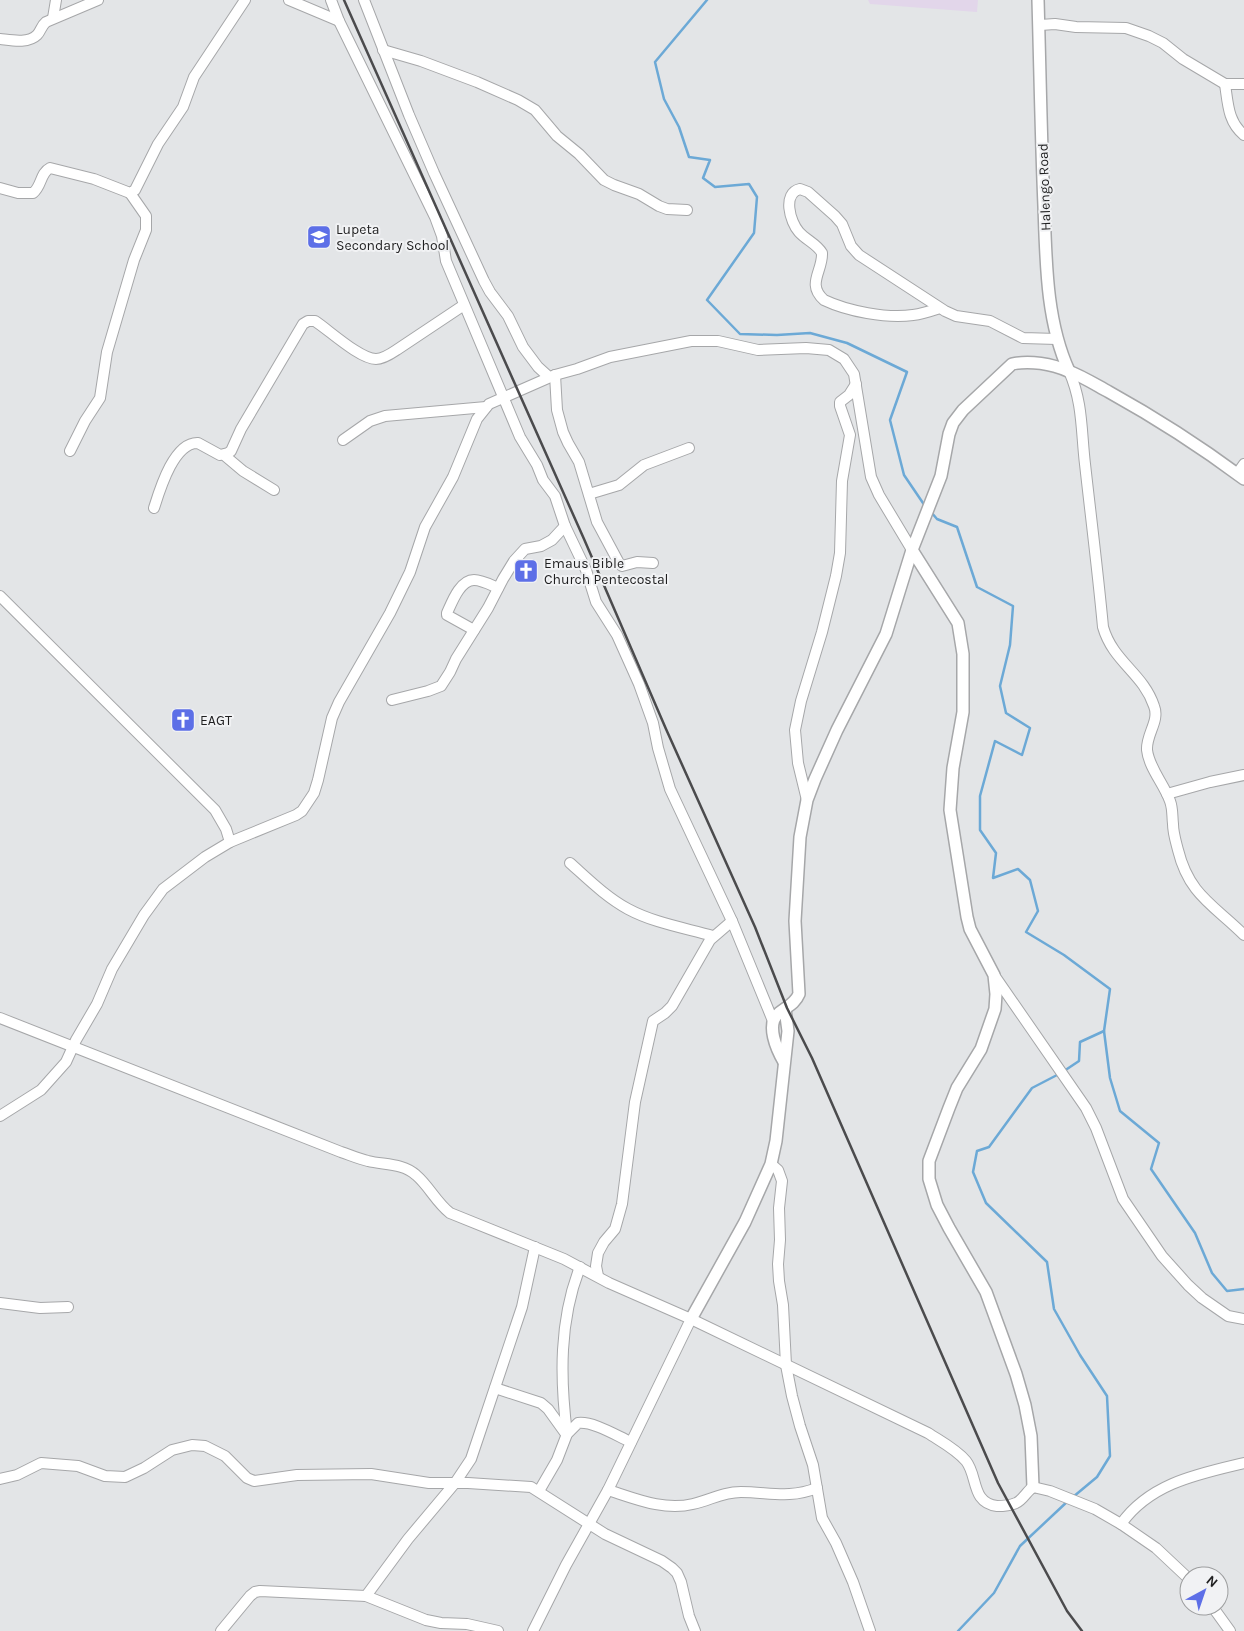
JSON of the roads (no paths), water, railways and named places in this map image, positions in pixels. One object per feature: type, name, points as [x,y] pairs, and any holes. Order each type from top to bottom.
[{"type":"street","points":[[53,18],[56,0]]},
{"type":"street","points":[[0,39],[19,40],[36,36],[42,25],[53,18],[98,0]]},
{"type":"street","points":[[130,193],[135,190],[158,144],[183,108],[194,77],[245,0]]},
{"type":"street","points":[[289,0],[339,21]]},
{"type":"street","points":[[331,0],[339,21],[435,217],[442,236],[446,261],[520,437],[557,500],[565,526],[586,570],[596,602],[617,635],[639,684],[653,723],[668,784],[732,921],[773,1021],[775,1041],[778,1052],[784,1062]]},
{"type":"street","points":[[364,0],[434,173],[484,281],[508,316],[523,347],[538,367],[552,376]]},
{"type":"street","name":"Halengo Road","points":[[1038,0],[1045,228],[1050,302],[1057,339],[1069,371]]},
{"type":"street","points":[[1040,25],[1109,26],[1138,31],[1162,43],[1224,84],[1244,84]]},
{"type":"street","points":[[383,50],[421,61],[518,100],[534,110],[557,136],[579,154],[604,180],[639,194],[667,209],[687,210]]},
{"type":"street","points":[[1224,84],[1232,122],[1236,129],[1244,136]]},
{"type":"street","points":[[0,188],[18,193],[32,193],[40,185],[44,173],[50,168],[94,179],[130,193],[146,216],[146,230],[134,260],[106,352],[100,398],[80,430],[70,451]]},
{"type":"street","points":[[940,308],[923,313],[897,316],[859,311],[824,300],[816,287],[822,253],[817,246],[806,239],[797,229],[789,205],[792,192],[800,189],[808,192],[842,224],[851,246],[859,255],[940,308],[956,316],[990,321],[1023,338],[1057,339]]},
{"type":"street","points":[[224,455],[231,451],[241,429],[299,330],[308,321],[315,321],[368,358],[378,359],[398,350],[464,305]]},
{"type":"street","points":[[343,440],[370,421],[385,416],[486,407],[552,376],[622,354],[680,343],[710,340],[758,350],[806,348],[829,350],[844,359],[854,374],[871,478],[878,495],[914,545],[958,623],[961,635],[963,654],[963,712],[951,787],[952,826],[970,929],[994,975],[1086,1108],[1096,1128],[1123,1199],[1162,1256],[1202,1298],[1228,1316],[1244,1319]]},
{"type":"street","points":[[773,1021],[777,1014],[796,1000],[800,991],[795,921],[800,837],[807,800],[837,730],[886,634],[914,545],[942,476],[949,434],[953,422],[963,410],[1012,364],[1045,364],[1069,371],[1136,407],[1172,428],[1241,477],[1244,464]]},
{"type":"street","points":[[1069,371],[1076,387],[1081,409],[1085,464],[1103,627],[1116,655],[1138,677],[1154,704],[1156,719],[1148,735],[1147,751],[1172,806],[1172,825],[1182,866],[1201,896],[1244,935]]},
{"type":"street","points":[[552,376],[556,410],[566,438],[579,462],[597,522],[620,565],[624,566],[637,562],[653,563]]},
{"type":"street","points":[[807,800],[798,763],[795,730],[801,701],[820,639],[836,576],[841,538],[842,481],[850,435],[840,402],[849,395],[856,384]]},
{"type":"street","points":[[0,1116],[20,1105],[49,1083],[66,1062],[94,1009],[112,969],[156,897],[178,876],[205,857],[230,842],[286,820],[302,810],[309,802],[318,780],[332,718],[339,702],[390,614],[410,572],[425,527],[453,477],[477,419],[486,407]]},
{"type":"street","points":[[154,508],[165,477],[178,454],[186,445],[198,443],[220,455],[224,455],[274,490]]},
{"type":"street","points":[[589,494],[619,485],[644,465],[689,448]]},
{"type":"street","points":[[392,700],[428,692],[442,686],[456,658],[488,608],[508,569],[525,549],[547,544],[565,526]]},
{"type":"street","points":[[474,630],[447,615],[456,596],[463,584],[468,581],[475,580],[498,588]]},
{"type":"street","points":[[0,596],[216,810],[226,829],[230,842]]},
{"type":"street","points":[[1168,794],[1244,775]]},
{"type":"street","points":[[570,863],[611,898],[627,908],[658,921],[713,936]]},
{"type":"street","points":[[598,1276],[596,1266],[598,1254],[615,1229],[622,1204],[635,1102],[651,1026],[658,1016],[665,1013],[672,1006],[713,936],[732,921]]},
{"type":"street","points":[[994,975],[996,994],[992,1020],[981,1049],[957,1088],[928,1169],[929,1179],[937,1204],[958,1246],[986,1292],[1016,1374],[1031,1436],[1034,1487]]},
{"type":"street","points":[[533,1631],[553,1589],[608,1490],[691,1319],[745,1222],[771,1164],[776,1141],[788,1031],[786,1009]]},
{"type":"street","points":[[0,1018],[347,1155],[408,1169],[416,1175],[438,1203],[450,1213],[580,1267],[928,1433],[967,1462],[978,1494],[985,1502],[1001,1506],[1016,1503],[1034,1487]]},
{"type":"street","points":[[771,1164],[778,1170],[782,1181],[779,1208],[780,1240],[778,1264],[783,1305],[786,1365],[800,1426],[813,1465],[822,1518],[836,1543],[853,1582],[870,1631]]},
{"type":"street","points":[[366,1596],[408,1539],[455,1483],[471,1459],[526,1293],[535,1247]]},
{"type":"street","points":[[567,1434],[562,1376],[564,1344],[569,1299],[580,1267]]},
{"type":"street","points":[[0,1303],[40,1308],[68,1307]]},
{"type":"street","points":[[495,1388],[541,1403],[548,1409],[567,1434]]},
{"type":"street","points":[[539,1491],[557,1460],[567,1434],[576,1424],[584,1423],[631,1442]]},
{"type":"street","points":[[0,1479],[17,1475],[41,1462],[78,1466],[105,1476],[125,1476],[144,1468],[172,1450],[192,1444],[205,1446],[225,1456],[247,1478],[254,1481],[297,1475],[353,1474],[388,1475],[429,1483],[524,1485],[539,1491],[605,1534],[662,1561],[672,1568],[677,1573],[681,1582],[689,1616],[695,1631]]},
{"type":"street","points":[[1121,1524],[1138,1504],[1166,1486],[1183,1479],[1244,1463]]},
{"type":"street","points":[[1034,1487],[1050,1491],[1095,1509],[1156,1548],[1179,1570]]},
{"type":"street","points":[[608,1490],[634,1499],[671,1507],[693,1504],[714,1496],[732,1493],[797,1495],[816,1488]]},
{"type":"street","points":[[221,1631],[243,1603],[255,1592],[288,1591],[366,1596],[426,1620],[441,1623],[467,1624],[498,1631]]},
{"type":"street","points":[[1219,1616],[1230,1631]]},
{"type":"waterway","points":[[707,0],[655,62],[664,99],[679,127],[689,157],[710,160],[703,178],[715,187],[749,184],[757,197],[754,233],[707,300],[740,334],[777,335],[810,333],[847,343],[907,372],[890,420],[904,475],[925,506]]},
{"type":"waterway","points":[[931,512],[937,519],[957,527],[977,587],[1013,606],[1010,645],[1000,686],[1006,713],[1030,728],[1022,755],[995,741],[980,796],[980,830],[996,853],[993,878],[1018,869],[1030,880],[1038,911],[1026,932],[1064,955],[1110,989],[1104,1031],[1110,1078],[1120,1111],[1159,1143],[1151,1169],[1195,1233],[1212,1273],[1227,1291],[1244,1289]]},
{"type":"waterway","points":[[1064,1071],[1079,1061],[1080,1042],[1104,1031]]},
{"type":"waterway","points":[[1059,1074],[1032,1088],[989,1147],[977,1151],[973,1172],[986,1203],[1047,1262],[1054,1309],[1080,1355],[1107,1396],[1110,1456],[1097,1477],[1073,1497]]},
{"type":"waterway","points":[[958,1631],[994,1593],[1020,1546],[1069,1500]]},
{"type":"railway","points":[[344,0],[584,539],[666,729],[755,927],[787,1008],[812,1058],[998,1483],[1067,1611],[1082,1631]]},
{"type":"place","name":"Lupeta Secondary School","points":[[319,237]]},
{"type":"place","name":"Emaus Bible Church Pentecostal","points":[[526,571]]},
{"type":"place","name":"EAGT","points":[[183,720]]}]
